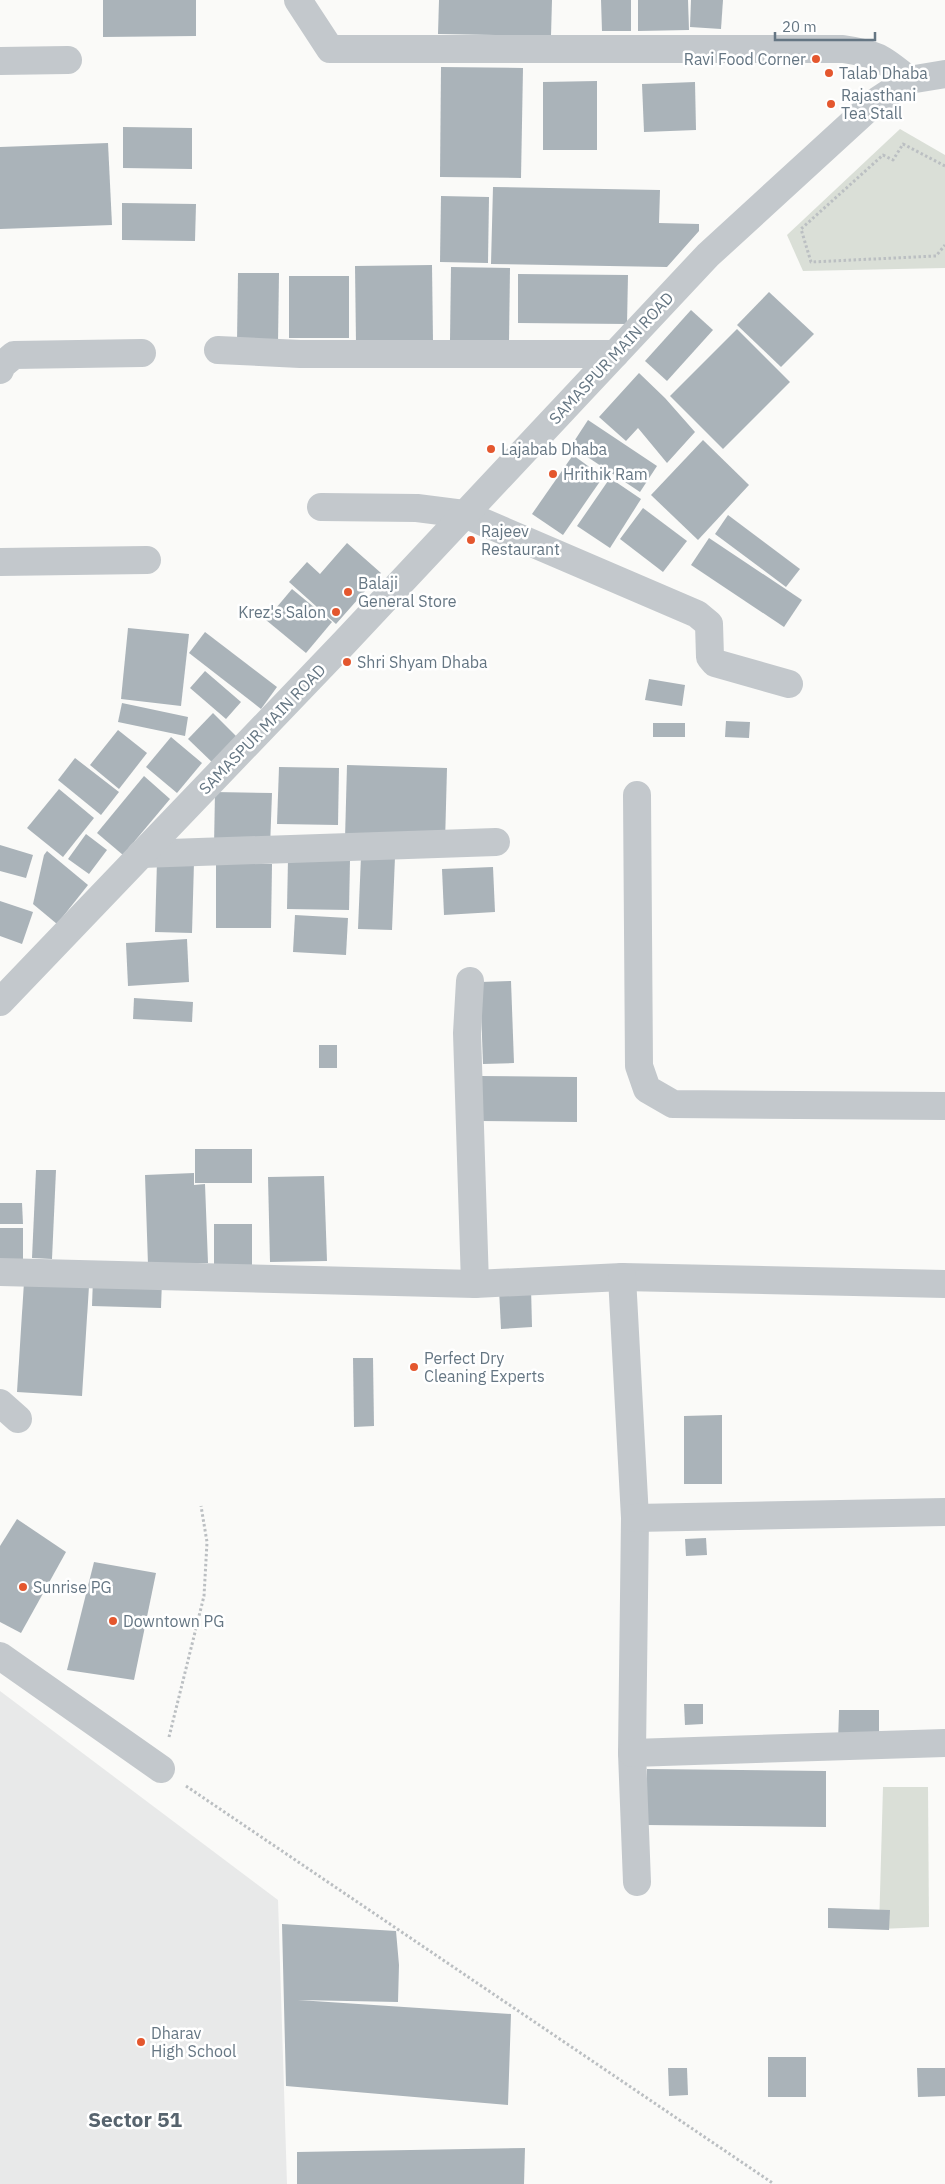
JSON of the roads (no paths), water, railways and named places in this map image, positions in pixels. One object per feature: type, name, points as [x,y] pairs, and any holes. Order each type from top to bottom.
[{"type":"street","points":[[298,0],[330,49],[843,49],[871,53],[884,60],[909,80],[945,74]]},
{"type":"street","points":[[0,61],[68,60]]},
{"type":"street","name":"SAMASPUR MAIN ROAD","points":[[0,1002],[708,255],[874,103],[909,80]]},
{"type":"street","points":[[218,350],[300,354],[615,354]]},
{"type":"street","points":[[0,370],[2,364],[14,355],[142,353]]},
{"type":"street","points":[[321,507],[417,508],[464,514],[697,614],[709,624],[710,657],[715,663],[789,684]]},
{"type":"street","points":[[0,562],[147,560]]},
{"type":"street","points":[[637,795],[639,1066],[647,1090],[673,1104],[945,1106]]},
{"type":"street","points":[[141,854],[496,842]]},
{"type":"street","points":[[470,981],[467,1033],[475,1284]]},
{"type":"street","points":[[0,1272],[475,1284],[622,1277],[945,1284]]},
{"type":"street","points":[[622,1277],[635,1518],[632,1754],[637,1882]]},
{"type":"street","points":[[635,1518],[945,1512]]},
{"type":"street","points":[[0,1656],[161,1770]]},
{"type":"street","points":[[632,1754],[945,1743]]},
{"type":"place","name":"Ravi Food Corner","points":[[816,59]]},
{"type":"place","name":"Talab Dhaba","points":[[829,73]]},
{"type":"place","name":"Rajasthani Tea Stall","points":[[831,104]]},
{"type":"place","name":"Lajabab Dhaba","points":[[491,449]]},
{"type":"place","name":"Hrithik Ram","points":[[553,474]]},
{"type":"place","name":"Rajeev Restaurant","points":[[471,540]]},
{"type":"place","name":"Balaji General Store","points":[[348,592]]},
{"type":"place","name":"Krez's Salon","points":[[336,612]]},
{"type":"place","name":"Shri Shyam Dhaba","points":[[347,662]]},
{"type":"place","name":"Perfect Dry Cleaning Experts","points":[[414,1367]]},
{"type":"place","name":"Sunrise PG","points":[[23,1587]]},
{"type":"place","name":"Downtown PG","points":[[113,1621]]},
{"type":"place","name":"Dharav High School","points":[[141,2042]]},
{"type":"district","name":"Sector 51","points":[[135,2119]]}]
